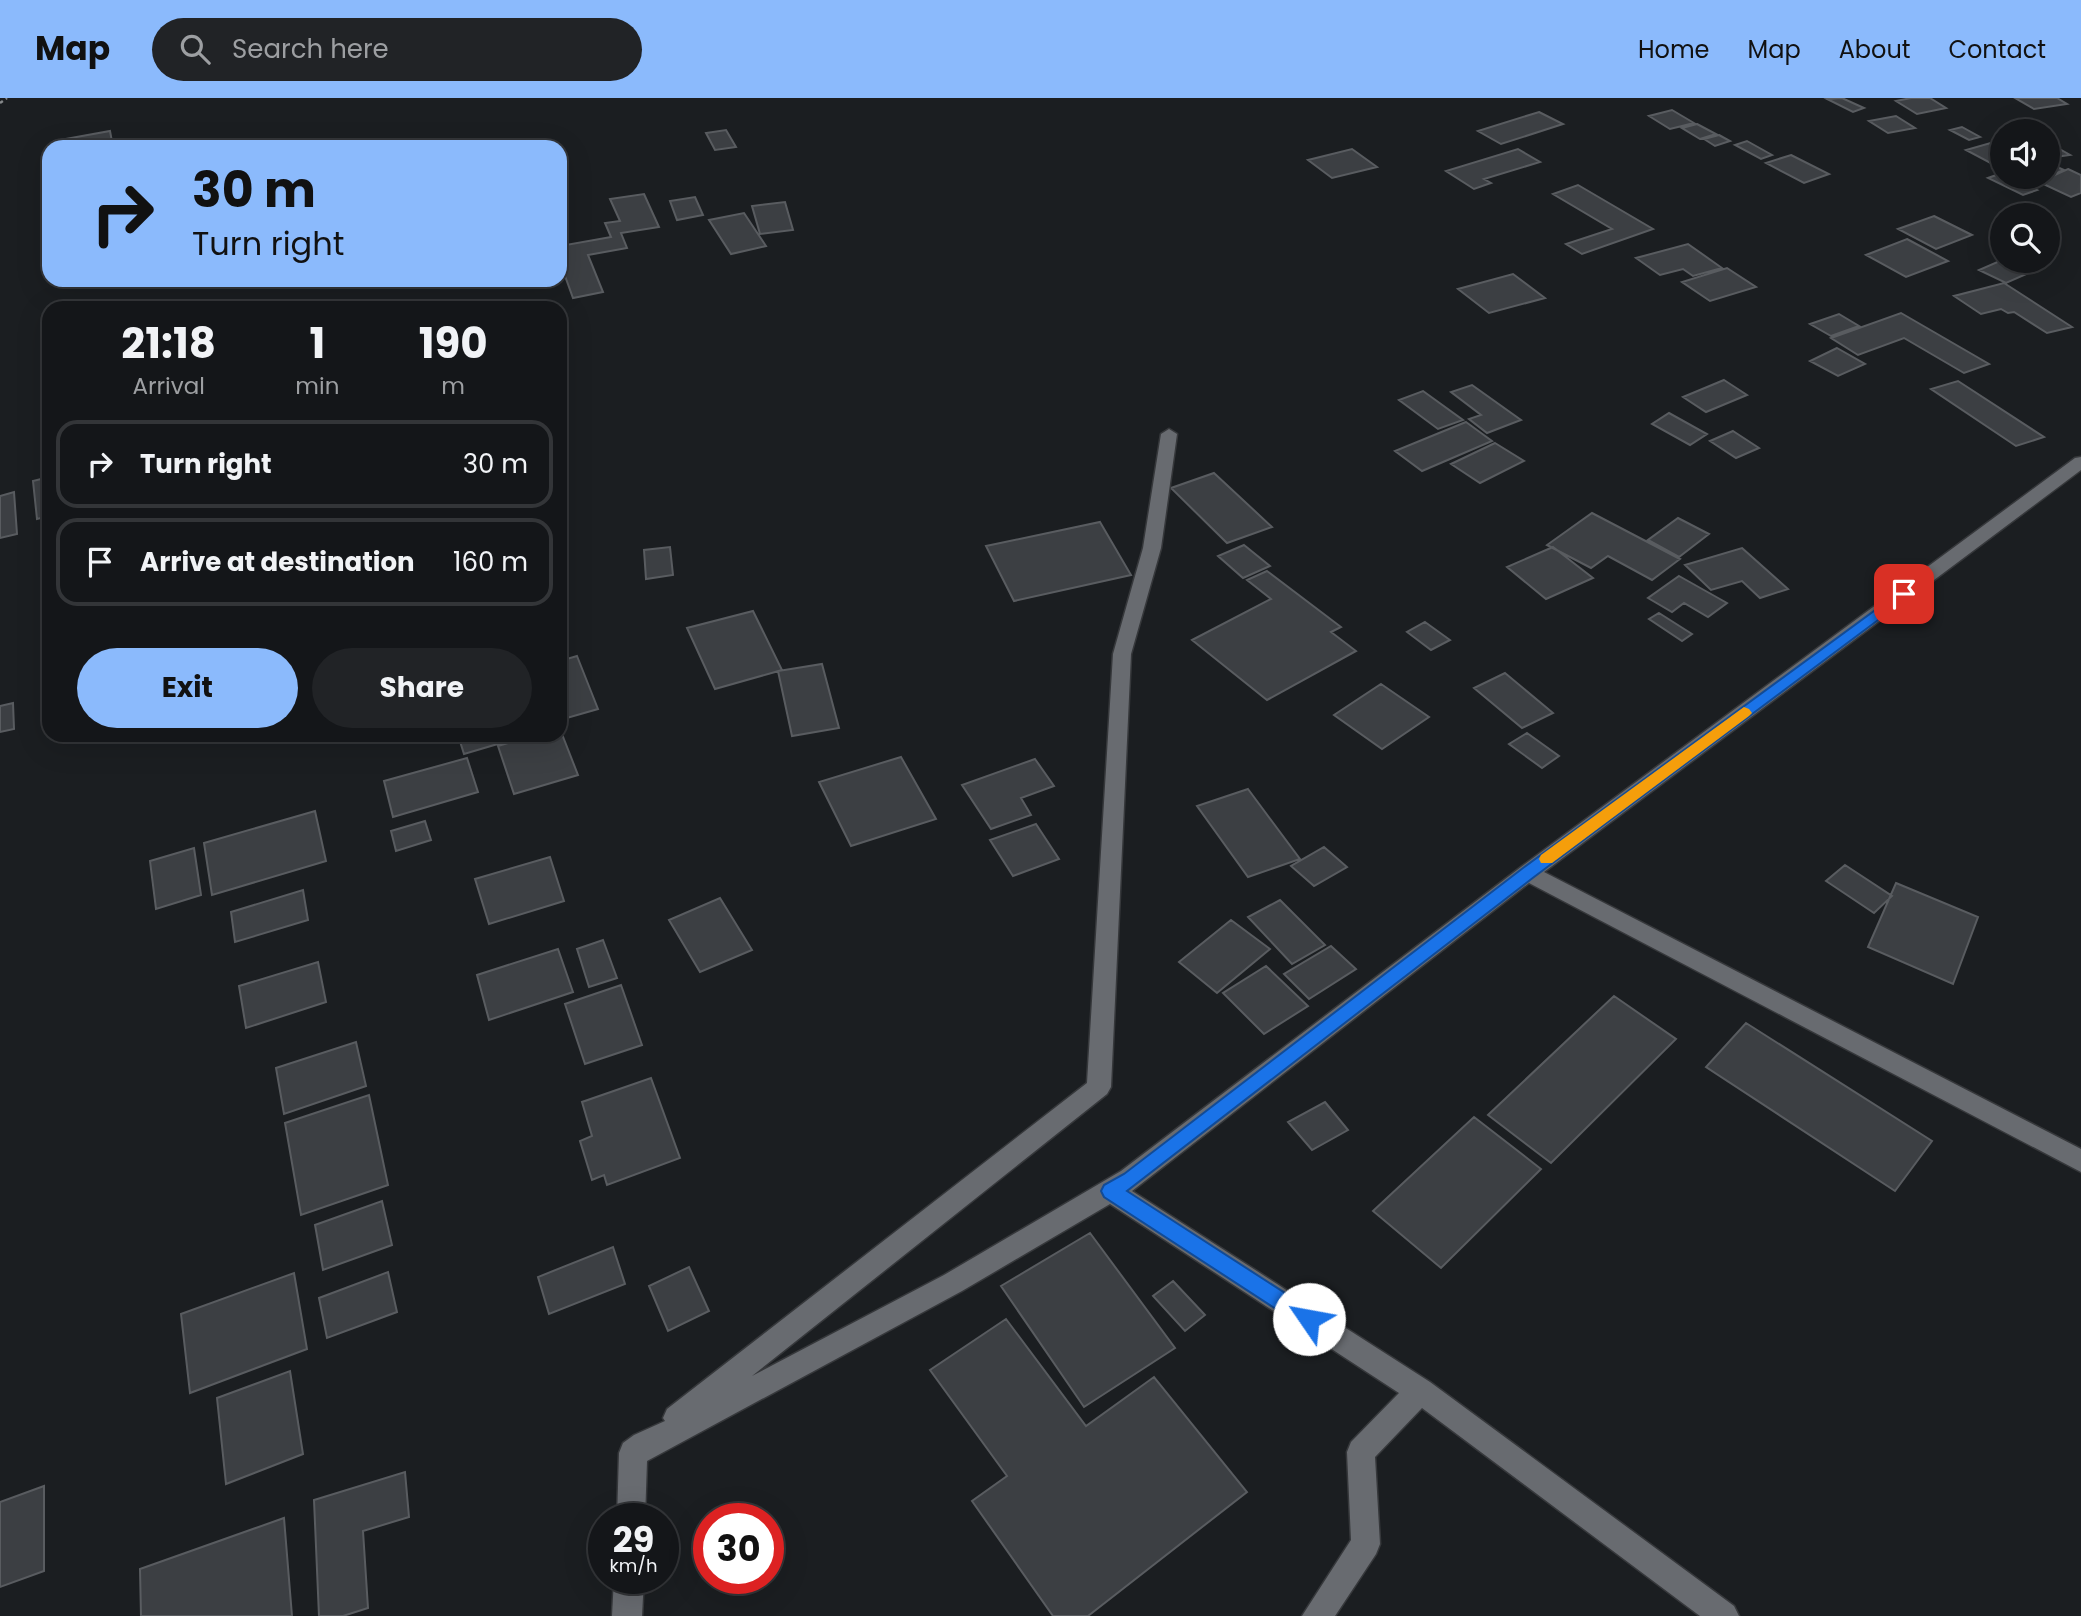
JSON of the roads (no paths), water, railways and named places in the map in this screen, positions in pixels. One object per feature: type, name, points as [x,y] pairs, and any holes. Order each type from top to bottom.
[{"type":"street","points":[[633,1453],[1099,1087],[1122,654],[1152,548],[1169,434]]},
{"type":"street","points":[[633,1453],[953,1283],[1130,1179],[1528,873],[2081,463]]},
{"type":"street","points":[[1528,873],[2081,1161]]},
{"type":"street","points":[[1111,1191],[1420,1391],[1724,1616]]},
{"type":"street","points":[[1317,1616],[1366,1544],[1361,1451],[1420,1391]]},
{"type":"street","points":[[631,1503],[633,1453]]},
{"type":"street","points":[[627,1616],[628,1594]]}]
